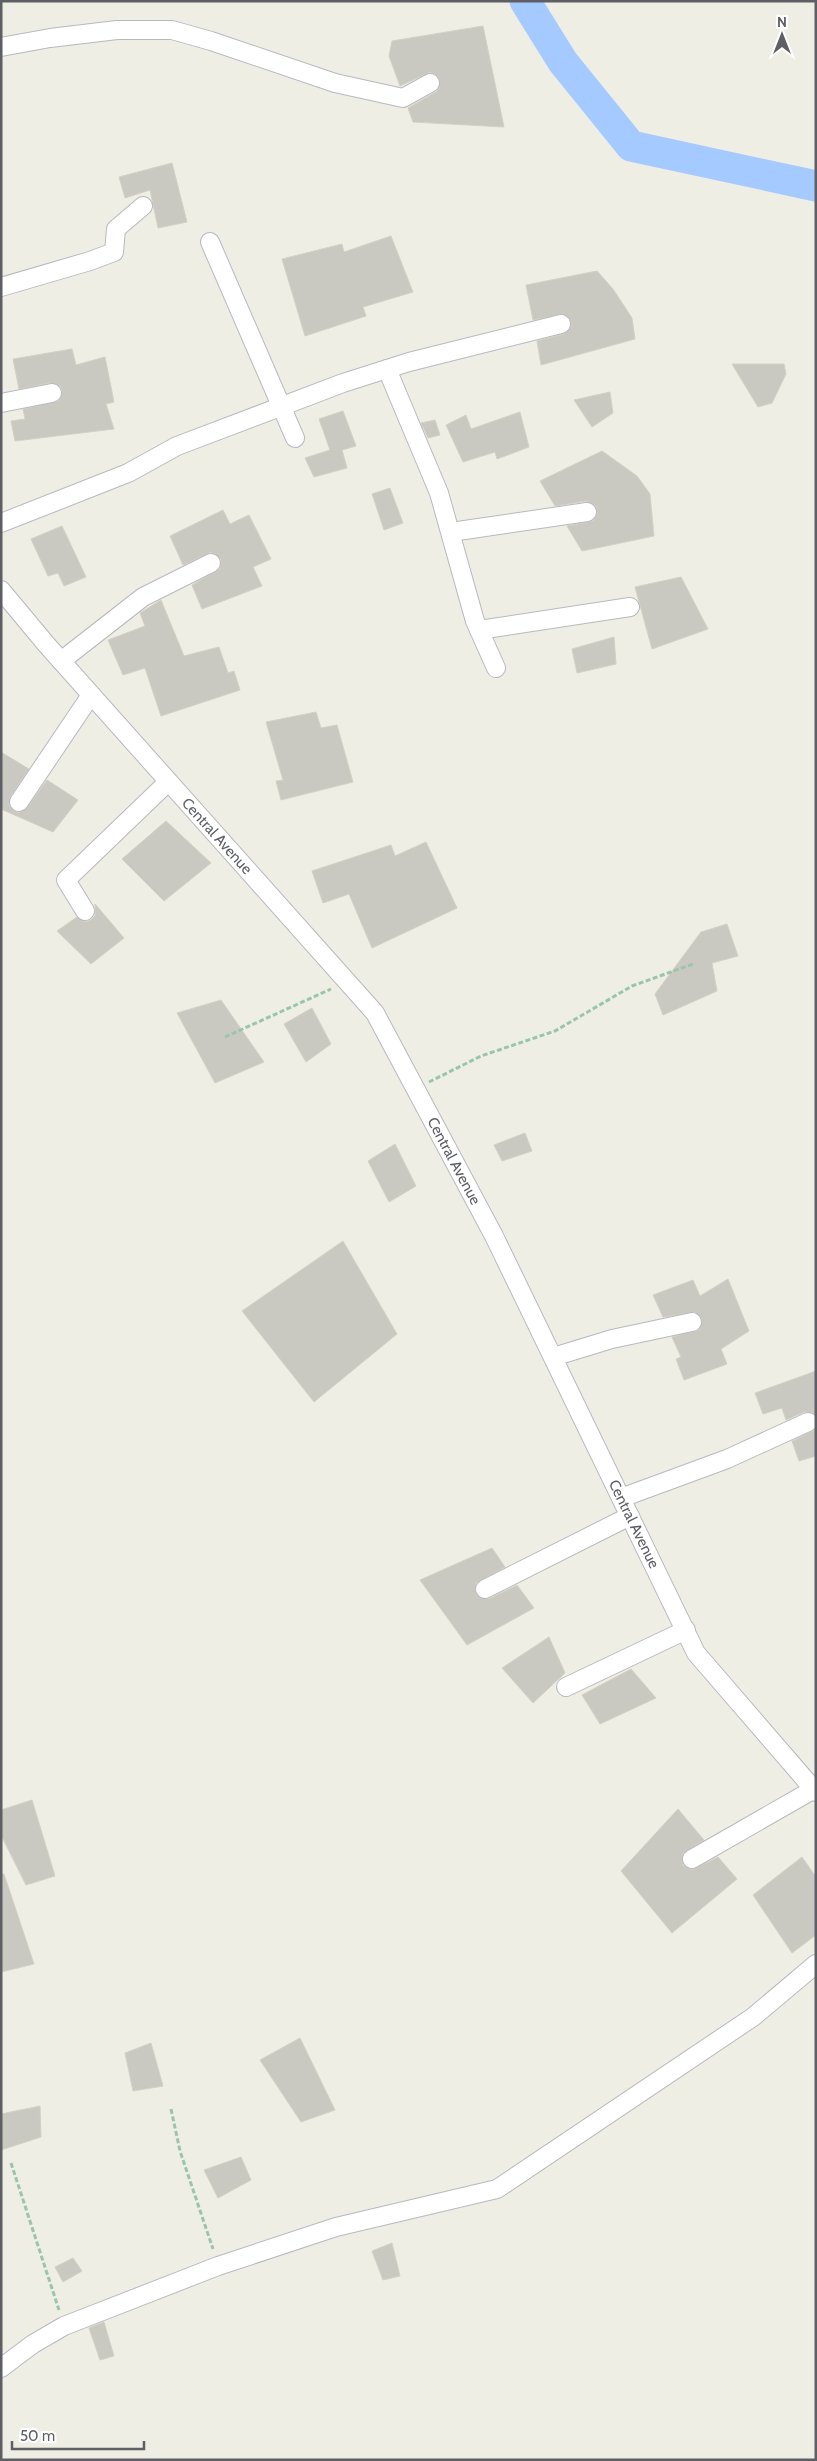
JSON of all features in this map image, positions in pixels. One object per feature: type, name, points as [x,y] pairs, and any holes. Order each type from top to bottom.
[{"type":"street","points":[[1,48],[50,38],[117,30],[172,30],[211,40],[335,83],[403,98],[430,83]]},
{"type":"street","points":[[1,287],[90,262],[114,252],[116,229],[143,206]]},
{"type":"street","points":[[210,242],[295,438]]},
{"type":"street","points":[[1,523],[128,473],[176,446],[281,406],[387,369],[561,324]]},
{"type":"street","points":[[387,369],[439,493],[479,630],[496,668]]},
{"type":"street","points":[[1,403],[52,392]]},
{"type":"street","points":[[450,532],[587,512]]},
{"type":"street","points":[[60,661],[144,597],[211,563]]},
{"type":"street","name":"Central Avenue","points":[[1,590],[60,661],[375,1013],[494,1236],[696,1652],[815,1790]]},
{"type":"street","points":[[479,630],[630,607]]},
{"type":"street","points":[[19,802],[91,695]]},
{"type":"street","points":[[85,911],[66,880],[168,782]]},
{"type":"street","points":[[553,1357],[612,1339],[692,1322]]},
{"type":"street","points":[[621,1498],[727,1459],[808,1422]]},
{"type":"street","points":[[484,1589],[630,1516]]},
{"type":"street","points":[[566,1687],[686,1630]]},
{"type":"street","points":[[692,1859],[815,1790]]},
{"type":"street","points":[[1,2368],[33,2344],[64,2326],[218,2266],[336,2227],[496,2189],[753,2017],[816,1964]]},
{"type":"path","points":[[415,1088],[481,1056],[555,1031],[632,986],[694,964]]},
{"type":"path","points":[[225,1038],[347,982]]},
{"type":"path","points":[[171,2109],[180,2151],[218,2266]]},
{"type":"path","points":[[11,2163],[64,2326]]},
{"type":"building","points":[[483,26],[504,127],[413,122],[408,108],[436,92],[439,88],[439,78],[430,72],[400,86],[389,56],[392,41]]},
{"type":"building","points":[[172,163],[187,222],[158,228],[150,190],[125,198],[119,177]]},
{"type":"building","points":[[391,236],[413,292],[363,307],[366,316],[305,336],[282,259],[342,244],[344,252]]},
{"type":"building","points":[[597,271],[613,289],[632,318],[635,339],[541,365],[537,341],[564,334],[571,327],[571,322],[563,314],[533,320],[526,285]]},
{"type":"building","points":[[72,349],[76,365],[105,357],[114,402],[106,404],[114,429],[15,441],[11,421],[25,419],[23,409],[59,401],[62,391],[60,386],[50,383],[19,389],[13,359]]},
{"type":"building","points":[[732,364],[784,364],[786,374],[772,403],[758,407]]},
{"type":"building","points":[[610,392],[613,413],[592,427],[574,400]]},
{"type":"building","points":[[343,411],[356,446],[342,450],[347,468],[314,477],[305,458],[330,450],[319,419]]},
{"type":"building","points":[[520,412],[529,447],[497,459],[495,452],[463,462],[446,425],[466,415],[471,429]]},
{"type":"building","points":[[435,420],[440,435],[428,438],[421,423]]},
{"type":"building","points":[[602,451],[637,476],[650,494],[654,536],[582,551],[567,526],[593,521],[597,515],[596,506],[586,501],[555,506],[540,481]]},
{"type":"building","points":[[390,488],[403,523],[384,530],[372,494]]},
{"type":"building","points":[[223,510],[230,524],[249,515],[271,559],[253,567],[262,586],[202,609],[192,585],[220,569],[221,559],[211,552],[183,565],[170,536]]},
{"type":"building","points":[[62,526],[86,577],[64,586],[58,573],[48,576],[31,539]]},
{"type":"building","points":[[681,577],[708,629],[652,649],[635,587]]},
{"type":"building","points":[[161,600],[184,656],[219,647],[228,673],[234,671],[240,690],[161,716],[145,668],[123,675],[108,640],[145,626],[140,613]]},
{"type":"building","points":[[614,637],[616,664],[577,673],[572,649]]},
{"type":"building","points":[[316,712],[321,728],[337,725],[353,782],[281,800],[276,781],[283,780],[266,722]]},
{"type":"building","points":[[1,752],[29,769],[10,797],[9,806],[14,811],[19,813],[27,808],[47,780],[78,800],[53,832],[1,809]]},
{"type":"building","points":[[166,821],[211,863],[164,901],[122,859]]},
{"type":"building","points":[[426,842],[457,908],[372,948],[349,894],[323,903],[312,871],[391,845],[395,856]]},
{"type":"building","points":[[95,904],[124,938],[91,964],[57,931],[77,917],[85,922],[91,920],[95,916]]},
{"type":"building","points":[[727,924],[738,956],[712,963],[717,991],[663,1015],[655,994],[701,932]]},
{"type":"building","points":[[221,1000],[264,1062],[215,1083],[177,1013]]},
{"type":"building","points":[[312,1008],[331,1044],[306,1062],[284,1024]]},
{"type":"building","points":[[525,1133],[532,1151],[502,1161],[494,1145]]},
{"type":"building","points":[[395,1144],[416,1186],[389,1202],[368,1161]]},
{"type":"building","points":[[343,1241],[397,1334],[314,1402],[242,1311]]},
{"type":"building","points":[[728,1279],[749,1331],[721,1349],[727,1364],[684,1380],[676,1359],[681,1357],[672,1337],[699,1330],[702,1319],[695,1312],[663,1317],[653,1295],[693,1280],[700,1296]]},
{"type":"building","points":[[816,1371],[816,1415],[804,1412],[786,1420],[782,1408],[763,1414],[755,1393]]},
{"type":"building","points":[[816,1429],[816,1456],[799,1461],[792,1441]]},
{"type":"building","points":[[492,1548],[505,1567],[476,1583],[476,1594],[480,1598],[489,1599],[517,1585],[534,1608],[467,1645],[420,1580]]},
{"type":"building","points":[[549,1637],[565,1673],[533,1703],[502,1668]]},
{"type":"building","points":[[631,1669],[656,1698],[600,1724],[582,1695]]},
{"type":"building","points":[[32,1800],[55,1876],[26,1885],[1,1835],[1,1810]]},
{"type":"building","points":[[678,1809],[704,1840],[683,1853],[683,1865],[692,1870],[718,1857],[737,1879],[672,1933],[621,1871]]},
{"type":"building","points":[[802,1857],[816,1877],[816,1935],[792,1953],[753,1895]]},
{"type":"building","points":[[1,1874],[4,1874],[34,1964],[1,1972]]},
{"type":"building","points":[[300,2038],[335,2110],[301,2122],[260,2060]]},
{"type":"building","points":[[151,2043],[163,2086],[133,2091],[125,2053]]},
{"type":"building","points":[[40,2106],[41,2137],[1,2150],[1,2114]]},
{"type":"building","points":[[241,2157],[251,2180],[218,2198],[204,2170]]},
{"type":"building","points":[[392,2243],[400,2276],[383,2280],[372,2251]]},
{"type":"building","points":[[73,2258],[82,2271],[63,2282],[55,2267]]},
{"type":"building","points":[[104,2322],[114,2356],[100,2360],[89,2328]]},
{"type":"waterway","points":[[525,1],[563,62],[631,146],[816,186]]}]
